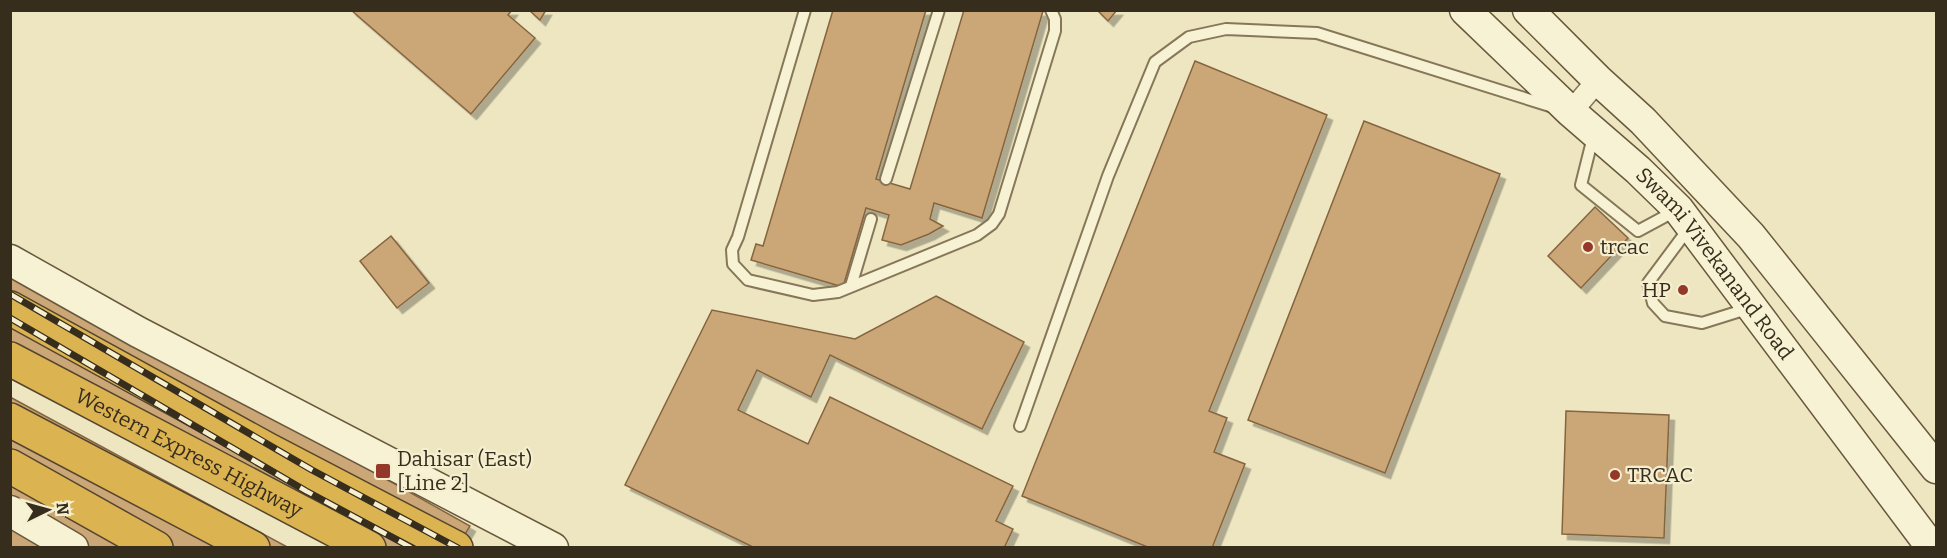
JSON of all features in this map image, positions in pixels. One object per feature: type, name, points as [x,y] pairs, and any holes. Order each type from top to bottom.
[{"type":"highway","points":[[10,308],[270,451],[456,548]]},
{"type":"highway","name":"Western Express Highway","points":[[10,360],[369,548]]},
{"type":"highway","points":[[10,420],[253,548]]},
{"type":"highway","points":[[10,466],[156,548]]},
{"type":"main road","name":"Swami Vivekanand Road","points":[[1465,10],[1570,112],[1638,170],[1685,217],[1932,548]]},
{"type":"main road","name":"Swami Vivekanand Road","points":[[1528,10],[1598,80],[1644,121],[1751,236],[1936,468]]},
{"type":"main road","points":[[10,260],[138,332],[553,548]]},
{"type":"main road","points":[[10,511],[73,548]]},
{"type":"street","points":[[1570,112],[1598,80]]},
{"type":"lane","points":[[805,10],[732,250],[733,264],[748,280],[813,295],[838,292],[977,235],[992,224],[999,214],[1056,31],[1055,19],[1051,10]]},
{"type":"lane","points":[[886,179],[939,10]]},
{"type":"lane","points":[[1020,426],[1108,176],[1155,62],[1189,37],[1226,29],[1317,33],[1570,112]]},
{"type":"lane","points":[[1594,134],[1581,185],[1638,231],[1685,217]]},
{"type":"lane","points":[[1685,217],[1648,283],[1653,303],[1665,316],[1702,323],[1753,307]]},
{"type":"lane","points":[[851,286],[871,219]]},
{"type":"building","points":[[351,10],[512,10],[508,15],[535,38],[471,114]]},
{"type":"building","points":[[529,10],[546,10],[540,20]]},
{"type":"building","points":[[833,10],[926,10],[876,179],[910,189],[964,10],[1043,11],[982,218],[934,203],[930,219],[943,226],[901,245],[882,240],[889,215],[866,208],[843,287],[751,260],[756,244],[763,246]]},
{"type":"building","points":[[1097,10],[1117,10],[1108,21]]},
{"type":"building","points":[[1195,61],[1327,115],[1209,411],[1227,418],[1214,452],[1245,464],[1212,548],[1150,548],[1022,496]]},
{"type":"building","points":[[1364,121],[1500,174],[1385,473],[1248,420]]},
{"type":"building","name":"trcac","points":[[1595,207],[1628,238],[1581,288],[1548,256]]},
{"type":"building","points":[[391,236],[429,283],[397,308],[360,261]]},
{"type":"building","points":[[10,269],[470,526],[457,548],[385,548],[10,348]]},
{"type":"building","points":[[936,296],[1024,342],[982,429],[830,355],[811,397],[757,370],[738,410],[808,444],[830,397],[1013,486],[996,521],[1013,529],[1004,548],[755,548],[625,485],[712,310],[855,339]]},
{"type":"building","points":[[10,397],[289,548],[10,548]]},
{"type":"building","name":"TRCAC","points":[[1566,411],[1669,415],[1664,538],[1562,534]]},
{"type":"railway","points":[[10,294],[312,470],[458,548]]},
{"type":"railway","points":[[10,318],[306,491],[412,548]]},
{"type":"place","name":"trcac","points":[[1588,247]]},
{"type":"place","name":"HP","points":[[1683,290]]},
{"type":"place","name":"Dahisar (East) [Line 2]","points":[[383,471]]},
{"type":"place","name":"TRCAC","points":[[1615,475]]}]
